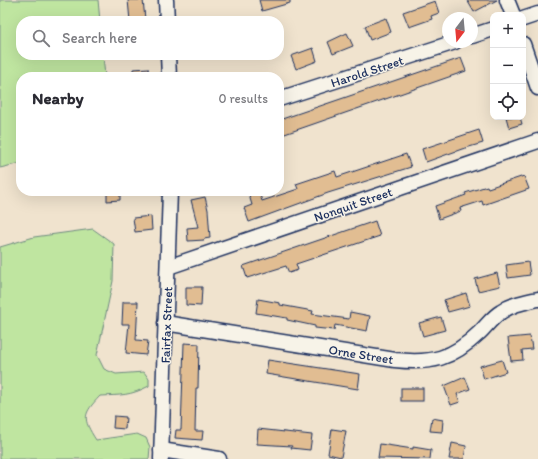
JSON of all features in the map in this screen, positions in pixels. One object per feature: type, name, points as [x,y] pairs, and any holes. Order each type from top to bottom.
[{"type":"street","points":[[166,0],[167,16]]},
{"type":"street","points":[[507,0],[512,12]]},
{"type":"street","points":[[526,19],[538,14]]},
{"type":"street","points":[[478,34],[490,31]]},
{"type":"street","name":"Harold Street","points":[[284,97],[442,46]]},
{"type":"street","points":[[524,48],[538,88]]},
{"type":"street","points":[[168,60],[170,72]]},
{"type":"street","name":"Nonquit Street","points":[[168,267],[538,140]]},
{"type":"street","name":"Fairfax Street","points":[[161,454],[170,196]]},
{"type":"street","name":"Orne Street","points":[[166,323],[415,362],[434,360],[450,355],[465,345],[499,312],[517,303],[538,299]]},
{"type":"street","points":[[161,454],[219,459]]},
{"type":"green space","points":[[0,0],[98,0],[100,16],[16,16],[16,60],[103,60],[105,72],[16,72],[16,164],[0,168]]},
{"type":"green space","points":[[93,229],[114,244],[113,281],[97,355],[104,369],[116,374],[144,372],[149,379],[149,386],[131,393],[100,396],[90,407],[86,416],[88,426],[96,440],[137,434],[146,438],[150,447],[149,459],[0,459],[0,247],[34,237]]},
{"type":"building","points":[[128,0],[143,0],[145,16],[130,16]]},
{"type":"building","points":[[259,0],[290,0],[290,3],[262,11]]},
{"type":"building","points":[[467,0],[497,0],[474,12]]},
{"type":"building","points":[[435,1],[439,13],[431,16],[432,19],[409,27],[403,12]]},
{"type":"building","points":[[386,18],[391,32],[370,40],[365,26]]},
{"type":"building","points":[[347,33],[353,46],[333,54],[328,42]]},
{"type":"building","points":[[313,48],[317,61],[296,69],[291,56]]},
{"type":"building","points":[[461,58],[466,71],[284,134],[284,118]]},
{"type":"building","points":[[148,68],[148,72],[133,72],[133,69]]},
{"type":"building","points":[[507,120],[521,120],[522,124],[509,128]]},
{"type":"building","points":[[479,130],[483,143],[426,162],[422,149]]},
{"type":"building","points":[[406,154],[411,167],[328,193],[249,222],[244,208],[252,205],[249,196],[260,196],[262,201],[277,196],[284,196],[284,194],[298,189],[296,184],[335,171],[337,177]]},
{"type":"building","points":[[524,176],[529,189],[483,205],[482,201],[460,208],[461,211],[439,219],[435,206],[466,195],[465,193],[487,186],[488,188]]},
{"type":"building","points":[[107,196],[120,196],[120,200],[107,201]]},
{"type":"building","points":[[205,197],[208,210],[210,238],[188,241],[187,228],[198,227],[191,200]]},
{"type":"building","points":[[151,216],[152,230],[135,232],[133,218]]},
{"type":"building","points":[[375,221],[380,236],[296,264],[298,270],[289,273],[286,266],[247,278],[243,266]]},
{"type":"building","points":[[528,262],[530,275],[508,278],[506,265]]},
{"type":"building","points":[[497,273],[500,286],[478,291],[475,279]]},
{"type":"building","points":[[186,287],[202,287],[201,306],[186,305]]},
{"type":"building","points":[[466,293],[470,306],[448,312],[444,300]]},
{"type":"building","points":[[258,299],[313,311],[312,314],[349,319],[350,312],[370,316],[367,331],[335,325],[334,330],[315,328],[315,326],[287,320],[287,318],[256,313]]},
{"type":"building","points":[[123,302],[138,302],[136,340],[148,341],[146,355],[126,353],[129,324],[122,324]]},
{"type":"building","points":[[441,317],[445,330],[423,336],[419,323]]},
{"type":"building","points":[[530,336],[532,349],[522,350],[523,360],[511,361],[508,338]]},
{"type":"building","points":[[184,343],[199,344],[195,431],[203,431],[202,440],[175,438],[176,430],[181,430]]},
{"type":"building","points":[[268,360],[360,374],[358,389],[266,374]]},
{"type":"building","points":[[502,360],[506,372],[484,379],[480,366]]},
{"type":"building","points":[[465,377],[470,389],[457,394],[460,402],[451,405],[444,386]]},
{"type":"building","points":[[401,388],[423,388],[423,401],[401,401]]},
{"type":"building","points":[[114,416],[126,417],[125,429],[113,428]]},
{"type":"building","points":[[432,418],[443,420],[442,432],[430,431]]},
{"type":"building","points":[[258,429],[312,435],[310,450],[291,448],[292,446],[257,444]]},
{"type":"building","points":[[332,429],[346,431],[341,457],[328,454]]},
{"type":"building","points":[[452,443],[466,446],[464,459],[449,459]]},
{"type":"building","points":[[380,444],[431,450],[430,459],[378,458]]}]
